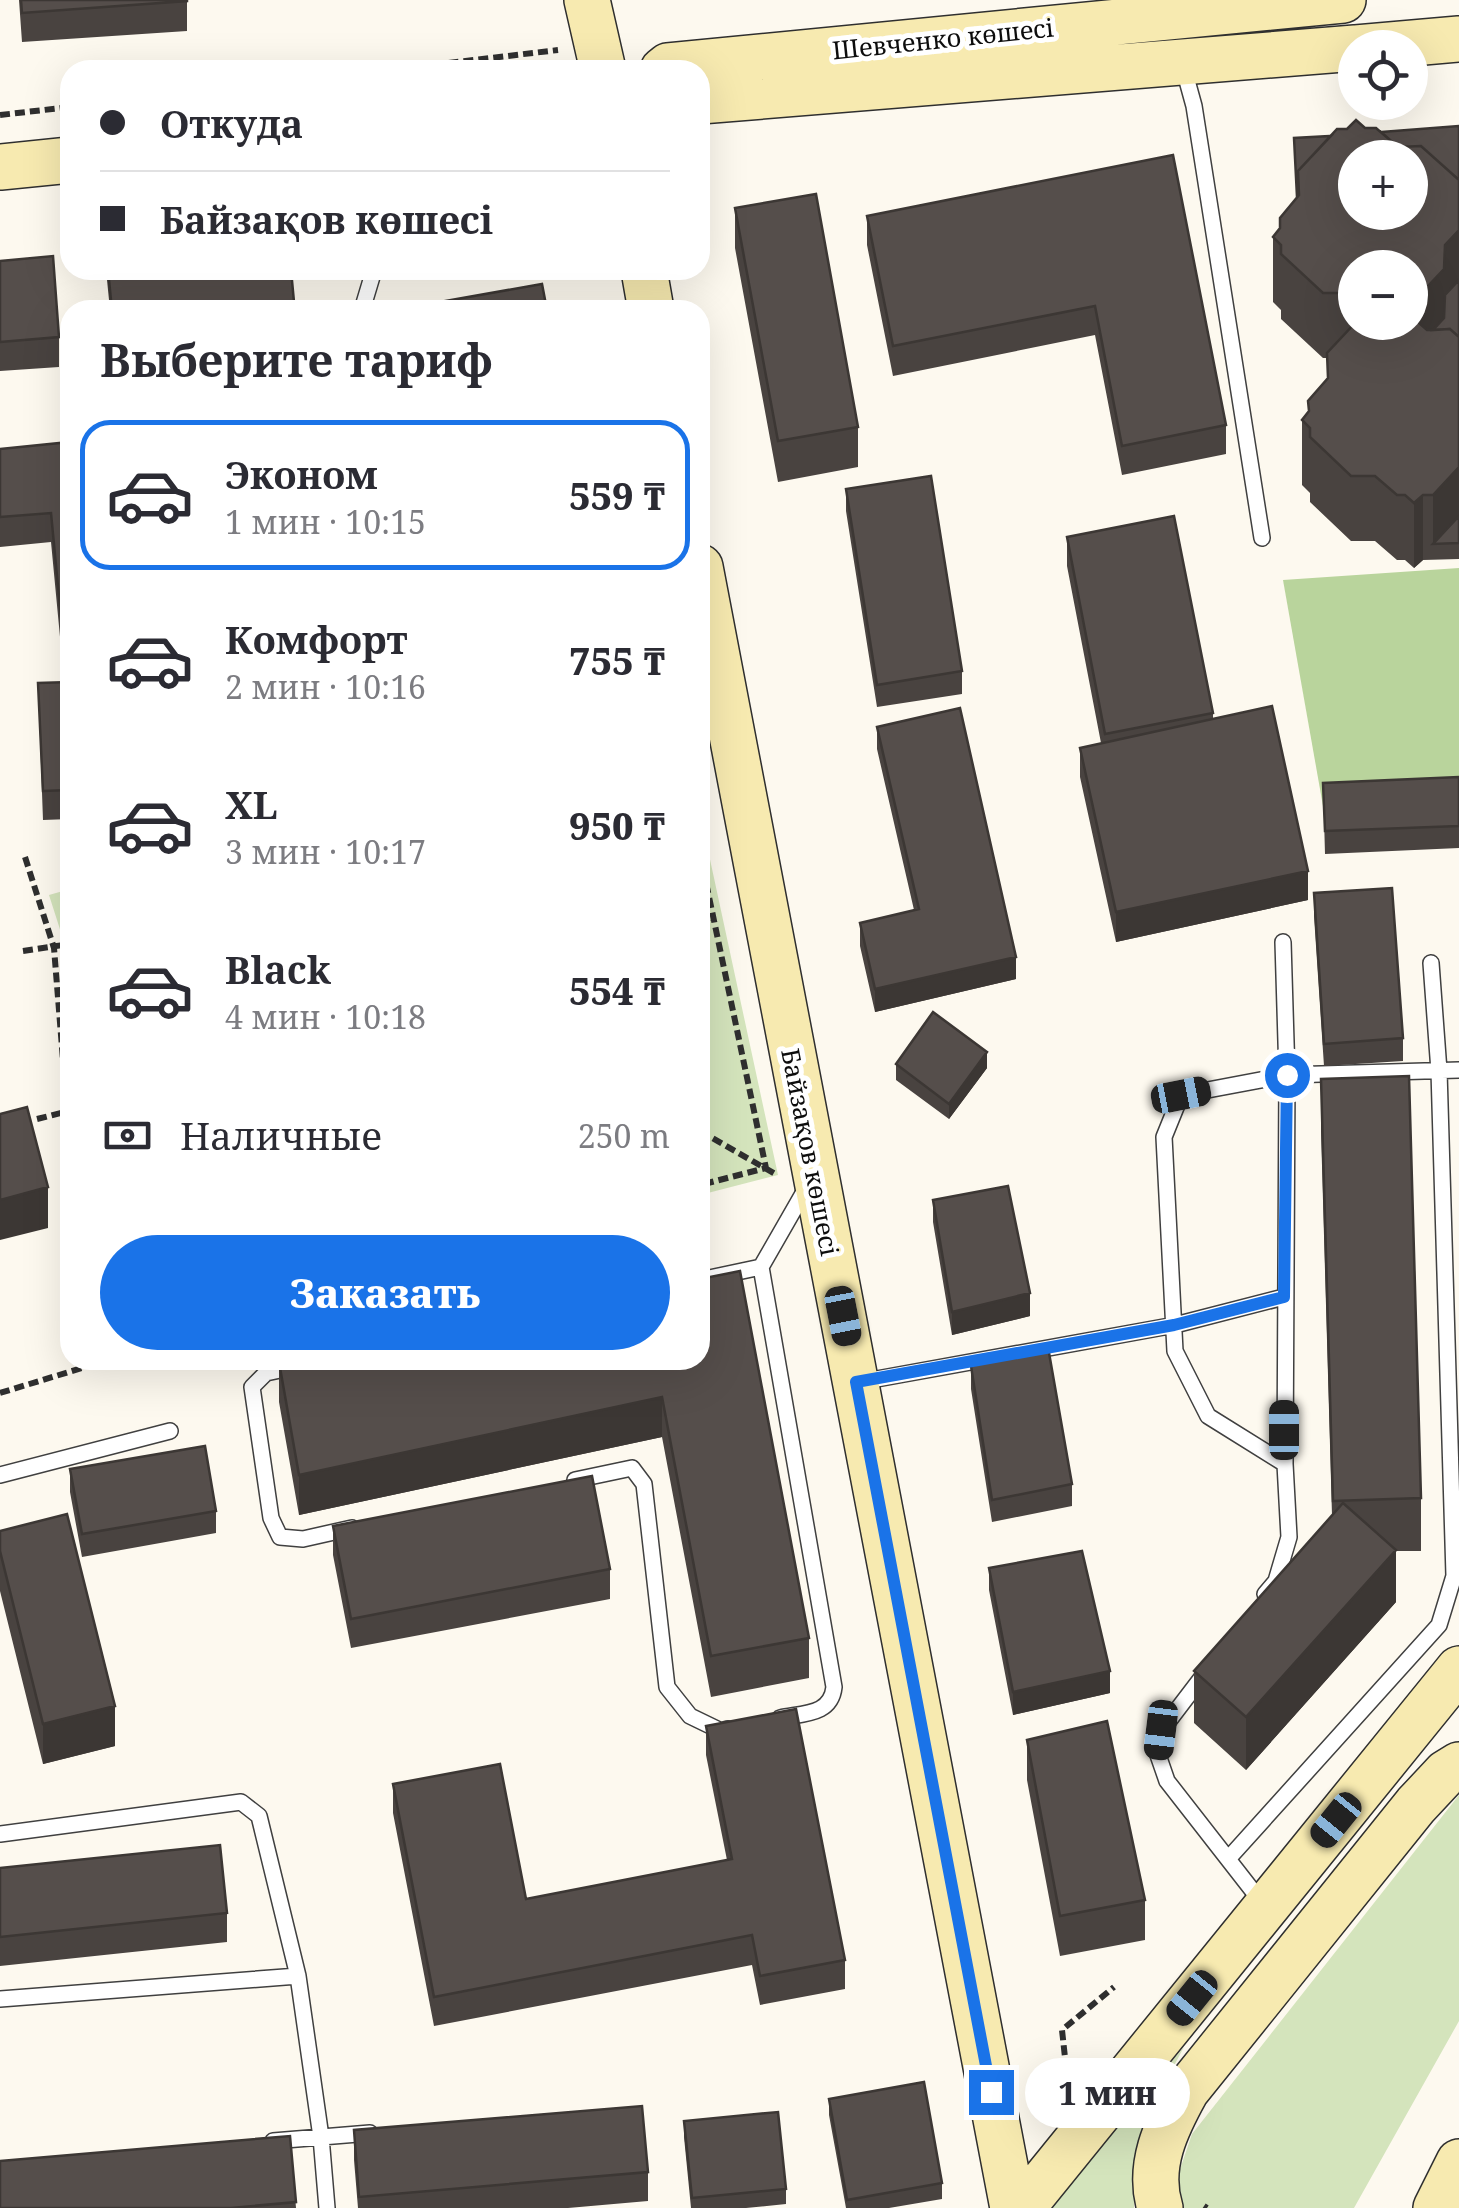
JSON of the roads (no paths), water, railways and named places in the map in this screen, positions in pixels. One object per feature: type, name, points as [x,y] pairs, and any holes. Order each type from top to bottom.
[{"type":"street","points":[[587,0],[601,60]]},
{"type":"street","name":"Шевченко көшесі","points":[[710,61],[1172,8],[1343,0]]},
{"type":"street","name":"Шевченко көшесі","points":[[1428,42],[1459,39]]},
{"type":"street","name":"Шевченко көшесі","points":[[710,100],[1338,49]]},
{"type":"street","points":[[0,167],[60,161]]},
{"type":"street","name":"Байзақов көшесі","points":[[710,627],[802,1177],[856,1382],[1013,2208]]},
{"type":"street","points":[[1022,2208],[1459,1669]]},
{"type":"street","points":[[1160,2208],[1158,2154],[1186,2090],[1416,1805],[1446,1772],[1459,1764]]},
{"type":"street","points":[[1436,2208],[1459,2162]]},
{"type":"lane","points":[[1182,62],[1197,125],[1262,538]]},
{"type":"lane","points":[[1253,1610],[1276,1580],[1288,1537],[1284,1464],[1287,1075],[1283,942]]},
{"type":"lane","points":[[1228,1859],[1440,1625],[1454,1576],[1431,962]]},
{"type":"lane","points":[[1284,1464],[1208,1416],[1174,1351],[1164,1136],[1181,1095],[1287,1075],[1459,1070]]},
{"type":"lane","points":[[756,1723],[825,1709],[832,1701],[834,1687],[761,1267],[802,1177]]},
{"type":"lane","points":[[710,1278],[761,1267]]},
{"type":"lane","points":[[856,1382],[1174,1325],[1284,1297]]},
{"type":"lane","points":[[280,1370],[266,1373],[252,1387],[271,1518],[280,1537],[303,1539],[361,1526]]},
{"type":"lane","points":[[0,1475],[170,1430]]},
{"type":"lane","points":[[555,1484],[632,1468],[644,1484],[666,1687],[690,1716],[721,1730],[738,1727]]},
{"type":"lane","points":[[1218,1656],[1161,1730],[1158,1755],[1167,1781],[1266,1908]]},
{"type":"lane","points":[[0,1834],[240,1802],[260,1816],[298,1976],[327,2208]]},
{"type":"lane","points":[[0,1999],[298,1976]]},
{"type":"lane","points":[[264,2142],[378,2132]]}]
